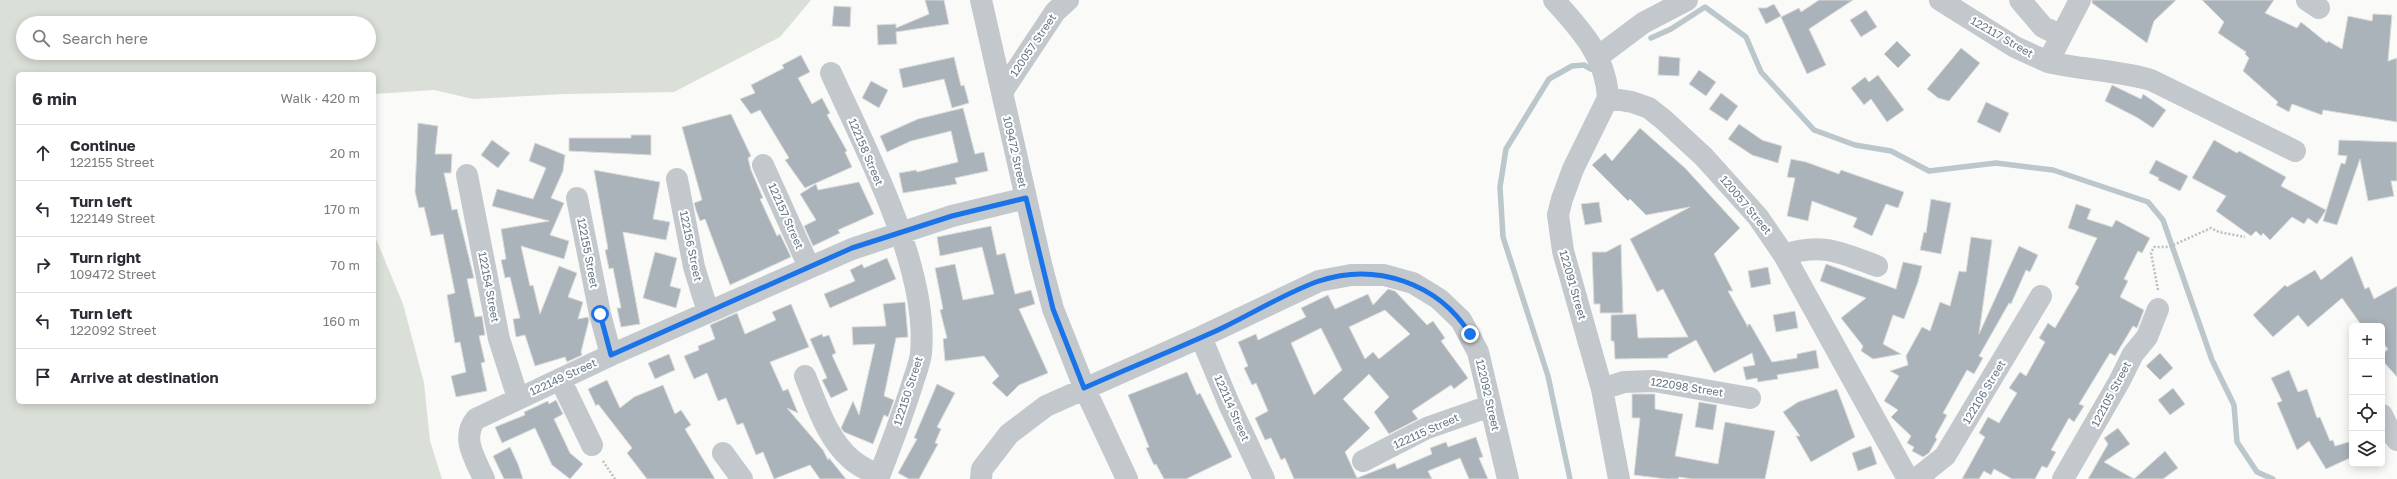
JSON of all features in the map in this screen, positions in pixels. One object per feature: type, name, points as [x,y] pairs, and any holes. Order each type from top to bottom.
[{"type":"street","name":"109472 Street","points":[[982,0],[1026,198],[1053,309],[1084,388],[1127,479]]},
{"type":"street","name":"120057 Street","points":[[1002,92],[1055,12],[1068,0]]},
{"type":"street","points":[[1554,0],[1582,31],[1599,56],[1607,85],[1608,98]]},
{"type":"street","points":[[1599,56],[1643,23],[1687,0]]},
{"type":"street","name":"122117 Street","points":[[1940,0],[2015,47],[2048,62],[2060,35],[2080,0]]},
{"type":"street","points":[[2020,0],[2043,28],[2060,35]]},
{"type":"street","points":[[2048,62],[2072,67],[2127,73],[2151,80],[2295,151]]},
{"type":"street","name":"122158 Street","points":[[831,73],[900,232]]},
{"type":"street","name":"120057 Street","points":[[1608,98],[1632,102],[1649,108],[1704,157],[1748,205],[1784,255],[1908,479]]},
{"type":"street","name":"122091 Street","points":[[1608,98],[1573,169],[1558,215],[1563,251],[1602,389],[1619,479]]},
{"type":"street","name":"122157 Street","points":[[763,165],[809,267]]},
{"type":"street","name":"122154 Street","points":[[467,175],[499,339],[518,398]]},
{"type":"street","name":"122156 Street","points":[[677,179],[694,267],[708,312]]},
{"type":"street","name":"122155 Street","points":[[577,198],[600,314],[611,355]]},
{"type":"street","name":"122149 Street","points":[[484,479],[470,447],[468,436],[472,424],[476,419],[611,355],[809,267],[900,232],[952,216],[1026,198]]},
{"type":"street","name":"122150 Street","points":[[878,478],[921,355],[922,329],[918,299],[900,232]]},
{"type":"street","points":[[1784,255],[1813,247],[1824,248],[1877,266]]},
{"type":"street","name":"122092 Street","points":[[981,479],[982,469],[1009,434],[1046,406],[1201,337],[1319,281],[1351,275],[1384,275],[1413,284],[1439,299],[1461,320],[1478,352],[1508,479]]},
{"type":"street","name":"122106 Street","points":[[1916,479],[1945,456],[2040,296]]},
{"type":"street","name":"122105 Street","points":[[2063,479],[2119,382],[2132,354],[2147,336],[2158,309]]},
{"type":"street","name":"122114 Street","points":[[1201,337],[1229,404],[1264,479]]},
{"type":"street","points":[[805,376],[823,419],[839,446],[853,461],[878,478]]},
{"type":"street","points":[[560,379],[592,445]]},
{"type":"street","name":"122098 Street","points":[[1602,389],[1624,382],[1654,381],[1750,398]]},
{"type":"street","name":"122115 Street","points":[[1364,461],[1427,428],[1490,406]]},
{"type":"street","points":[[2385,421],[2390,432],[2397,440]]},
{"type":"street","points":[[724,453],[742,479]]},
{"type":"path","points":[[2158,309],[2158,291],[2151,253],[2154,247],[2169,247],[2211,228],[2219,232],[2245,237]]},
{"type":"shaded area","points":[[0,0],[811,0],[780,37],[674,92],[565,94],[473,99],[434,90],[376,94],[376,72],[16,72],[16,404],[376,404],[376,239],[403,304],[424,383],[430,441],[442,479],[0,479]]},
{"type":"building","points":[[925,0],[944,0],[949,24],[896,32],[897,44],[878,45],[877,25],[896,24],[896,28],[929,14]]},
{"type":"building","points":[[1819,0],[1853,0],[1809,29],[1826,65],[1807,74],[1781,17],[1799,8],[1801,12]]},
{"type":"building","points":[[2092,0],[2176,0],[2154,21],[2147,43],[2092,3]]},
{"type":"building","points":[[2202,0],[2274,0],[2265,13],[2297,28],[2301,22],[2327,43],[2328,41],[2342,49],[2348,16],[2372,21],[2373,14],[2392,15],[2388,61],[2397,58],[2397,122],[2323,110],[2322,115],[2292,104],[2289,112],[2276,105],[2278,102],[2243,71],[2249,58],[2245,54],[2246,52],[2218,33],[2224,22]]},
{"type":"building","points":[[1774,4],[1781,16],[1766,24],[1758,8],[1766,8]]},
{"type":"building","points":[[834,6],[851,7],[850,27],[832,26]]},
{"type":"building","points":[[1866,10],[1877,27],[1861,37],[1850,20]]},
{"type":"building","points":[[1897,41],[1911,55],[1898,68],[1884,54]]},
{"type":"building","points":[[1961,48],[1980,63],[1949,101],[1938,98],[1927,89]]},
{"type":"building","points":[[801,55],[810,72],[798,78],[812,104],[822,98],[830,113],[827,115],[847,151],[845,152],[852,167],[805,188],[785,160],[789,158],[760,110],[751,114],[740,99],[755,93],[751,85],[784,68],[782,65]]},
{"type":"building","points":[[1659,56],[1680,58],[1679,76],[1658,75]]},
{"type":"building","points":[[954,57],[961,86],[964,85],[969,103],[952,108],[944,79],[903,88],[899,69]]},
{"type":"building","points":[[1699,70],[1716,82],[1706,96],[1689,84]]},
{"type":"building","points":[[1878,75],[1904,110],[1887,122],[1871,99],[1864,105],[1851,88],[1865,77],[1869,82]]},
{"type":"building","points":[[871,81],[888,90],[879,108],[862,98]]},
{"type":"building","points":[[2112,85],[2141,99],[2143,94],[2166,110],[2153,128],[2138,118],[2105,101]]},
{"type":"building","points":[[1721,93],[1738,106],[1727,121],[1709,109]]},
{"type":"building","points":[[1986,102],[2009,113],[2000,133],[1977,122]]},
{"type":"building","points":[[963,108],[975,154],[984,152],[988,171],[955,178],[957,184],[903,193],[899,173],[916,170],[917,172],[958,162],[951,131],[911,141],[887,152],[880,136],[918,119]]},
{"type":"building","points":[[731,114],[751,156],[748,158],[751,170],[763,198],[760,199],[777,236],[780,234],[791,257],[730,285],[705,219],[700,221],[696,210],[694,203],[702,200],[682,127]]},
{"type":"building","points":[[418,123],[438,126],[435,154],[452,154],[451,173],[444,173],[452,210],[457,209],[474,278],[467,279],[475,317],[482,316],[485,335],[479,336],[485,362],[481,363],[487,391],[456,397],[451,376],[466,372],[460,342],[455,343],[447,295],[455,293],[443,234],[431,236],[424,207],[419,208],[415,192]]},
{"type":"building","points":[[1739,124],[1762,140],[1782,146],[1778,163],[1752,155],[1728,139]]},
{"type":"building","points":[[1640,128],[1685,168],[1740,228],[1714,254],[1733,291],[1728,291],[1748,327],[1747,325],[1750,324],[1772,362],[1797,358],[1797,354],[1816,350],[1819,368],[1777,375],[1778,379],[1758,382],[1757,378],[1746,380],[1743,367],[1755,365],[1752,353],[1714,373],[1696,340],[1668,355],[1668,358],[1615,359],[1614,341],[1611,341],[1611,315],[1636,314],[1638,338],[1688,337],[1663,289],[1657,292],[1630,239],[1690,207],[1646,215],[1630,199],[1628,201],[1592,165],[1605,153],[1612,161]]},
{"type":"building","points":[[631,135],[651,135],[651,155],[569,151],[569,138],[631,138]]},
{"type":"building","points":[[492,140],[510,153],[498,168],[481,155]]},
{"type":"building","points":[[2214,140],[2237,153],[2239,151],[2286,177],[2281,186],[2326,210],[2317,224],[2308,218],[2304,224],[2292,217],[2270,240],[2263,233],[2261,236],[2256,231],[2251,236],[2216,211],[2226,196],[2192,178]]},
{"type":"building","points":[[2339,140],[2397,142],[2397,181],[2391,181],[2394,196],[2368,201],[2360,159],[2337,225],[2323,221],[2341,163],[2345,164],[2347,156],[2338,155]]},
{"type":"building","points":[[535,143],[565,155],[563,171],[551,198],[564,203],[550,235],[569,241],[564,259],[521,246],[530,286],[533,285],[540,314],[559,266],[577,273],[568,297],[583,302],[578,319],[588,317],[589,320],[581,352],[582,355],[567,362],[565,357],[535,366],[525,335],[516,337],[513,319],[520,318],[510,277],[505,278],[501,260],[506,259],[501,229],[549,221],[492,206],[497,189],[533,199],[546,168],[529,161]]},
{"type":"building","points":[[1791,159],[1806,162],[1839,174],[1841,170],[1904,192],[1898,208],[1886,204],[1872,236],[1853,227],[1857,218],[1812,201],[1808,221],[1787,216],[1795,178],[1787,177]]},
{"type":"building","points":[[2156,160],[2188,176],[2180,191],[2158,180],[2159,178],[2149,173]]},
{"type":"building","points":[[594,170],[660,182],[653,219],[670,222],[666,240],[623,232],[640,324],[621,327],[617,308],[621,308],[613,268],[609,269],[605,250],[608,249]]},
{"type":"building","points":[[859,182],[874,214],[838,230],[840,233],[813,246],[804,226],[816,220],[800,194],[816,184],[818,190]]},
{"type":"building","points":[[1931,199],[1951,203],[1941,254],[1920,250],[1924,232],[1926,233]]},
{"type":"building","points":[[1599,202],[1602,222],[1585,225],[1581,204]]},
{"type":"building","points":[[2076,204],[2091,209],[2087,219],[2112,227],[2116,220],[2150,238],[2142,253],[2138,251],[2124,279],[2128,281],[2120,297],[2144,310],[2137,328],[2133,326],[2115,356],[2110,353],[2079,404],[2084,406],[2074,422],[2069,418],[2051,450],[2056,452],[2047,468],[2042,466],[2035,479],[2012,479],[1994,469],[1991,475],[1984,471],[1979,479],[1962,479],[1985,437],[1979,433],[1988,417],[1999,423],[2017,393],[2009,388],[2020,372],[2026,376],[2045,342],[2039,338],[2048,323],[2055,328],[2079,287],[2075,284],[2097,238],[2068,228]]},
{"type":"building","points":[[991,226],[997,255],[1005,253],[1015,294],[1031,290],[1035,304],[1019,309],[1048,373],[1019,385],[1007,397],[992,383],[999,376],[984,356],[945,361],[943,339],[947,338],[940,310],[943,309],[935,268],[955,264],[963,300],[994,294],[982,247],[940,256],[937,237]]},
{"type":"building","points":[[1971,237],[1992,240],[1979,334],[2019,246],[2038,255],[2030,272],[2026,270],[2011,304],[2009,303],[1979,356],[1983,358],[1974,374],[1967,370],[1943,413],[1947,415],[1935,437],[1937,439],[1929,453],[1923,457],[1912,451],[1914,447],[1907,443],[1911,436],[1891,417],[1898,410],[1884,401],[1899,376],[1890,371],[1908,365],[1906,356],[1922,327],[1930,331],[1940,302],[1950,306],[1959,271],[1966,272]]},
{"type":"building","points":[[1621,244],[1623,313],[1600,313],[1600,304],[1594,304],[1592,252],[1606,252]]},
{"type":"building","points":[[655,252],[677,258],[670,286],[681,289],[676,308],[643,298]]},
{"type":"building","points":[[2352,256],[2365,289],[2369,287],[2374,299],[2397,286],[2397,377],[2385,363],[2385,352],[2388,349],[2385,346],[2385,323],[2360,323],[2342,298],[2308,327],[2298,315],[2273,337],[2253,315],[2285,285],[2287,287],[2315,270],[2321,280]]},
{"type":"building","points":[[887,258],[896,279],[830,308],[824,294],[855,281],[850,270],[862,264],[864,268]]},
{"type":"building","points":[[1903,262],[1922,266],[1918,282],[1904,319],[1893,315],[1883,344],[1901,354],[1873,359],[1861,351],[1863,346],[1841,318],[1866,298],[1820,281],[1826,264],[1896,289]]},
{"type":"building","points":[[1768,267],[1771,284],[1751,288],[1748,271]]},
{"type":"building","points":[[1388,289],[1395,291],[1427,325],[1433,321],[1445,338],[1441,341],[1468,378],[1454,389],[1451,385],[1412,411],[1418,419],[1389,434],[1374,412],[1389,397],[1369,374],[1343,399],[1370,428],[1345,452],[1357,478],[1395,463],[1397,469],[1432,454],[1430,448],[1446,442],[1448,447],[1476,437],[1483,457],[1479,458],[1488,479],[1469,479],[1460,458],[1428,471],[1432,479],[1294,479],[1285,458],[1281,460],[1271,438],[1265,440],[1255,418],[1268,411],[1256,383],[1252,385],[1244,368],[1248,366],[1238,342],[1256,334],[1258,340],[1306,317],[1301,308],[1328,295],[1335,309],[1368,294],[1373,305]],"holes":[[[1385,310],[1410,334],[1379,359],[1373,352],[1365,359],[1349,327]],[[1321,328],[1342,370],[1314,395],[1291,343]]]},
{"type":"building","points":[[905,302],[908,337],[896,338],[884,396],[894,400],[888,417],[884,415],[873,444],[844,432],[841,428],[853,401],[859,415],[875,344],[853,345],[852,327],[886,326],[883,304]]},
{"type":"building","points":[[791,304],[809,347],[770,362],[783,391],[788,389],[798,413],[787,408],[823,450],[828,460],[829,458],[846,479],[820,479],[810,465],[774,479],[763,452],[756,455],[743,423],[737,425],[726,398],[718,401],[707,373],[694,379],[684,356],[699,350],[698,346],[715,339],[710,325],[737,313],[745,334],[776,320],[772,312]]},
{"type":"building","points":[[1795,311],[1798,328],[1776,332],[1773,315]]},
{"type":"building","points":[[822,334],[823,337],[829,335],[836,353],[832,355],[848,390],[831,398],[822,380],[827,378],[810,339]]},
{"type":"building","points":[[2160,353],[2173,368],[2160,380],[2146,366]]},
{"type":"building","points":[[669,354],[675,370],[655,379],[648,363]]},
{"type":"building","points":[[2289,370],[2298,392],[2307,389],[2317,418],[2320,417],[2330,441],[2333,440],[2335,446],[2349,442],[2349,458],[2326,469],[2309,441],[2297,450],[2277,403],[2282,401],[2271,378]]},
{"type":"building","points":[[1187,372],[1197,395],[1200,393],[1232,457],[1186,479],[1164,479],[1156,464],[1154,465],[1146,448],[1149,447],[1128,395]]},
{"type":"building","points":[[607,380],[620,408],[634,397],[663,385],[675,414],[681,410],[691,425],[685,429],[715,479],[647,479],[627,453],[632,448],[598,404],[596,406],[588,389]]},
{"type":"building","points":[[937,384],[955,393],[937,427],[941,429],[935,443],[938,444],[919,479],[909,479],[898,473],[917,439],[914,438]]},
{"type":"building","points":[[2173,388],[2185,404],[2170,415],[2158,400]]},
{"type":"building","points":[[1837,389],[1855,437],[1811,462],[1796,436],[1800,436],[1783,412],[1798,402]]},
{"type":"building","points":[[1632,394],[1655,394],[1655,409],[1683,414],[1675,456],[1718,464],[1725,422],[1775,431],[1765,479],[1692,479],[1679,477],[1678,479],[1666,479],[1634,475],[1640,418],[1632,418]]},
{"type":"building","points":[[556,400],[563,414],[554,419],[570,453],[583,464],[570,479],[552,465],[535,428],[502,443],[495,427],[525,415],[524,412],[548,401],[549,404]]},
{"type":"building","points":[[1699,402],[1717,405],[1713,430],[1695,427]]},
{"type":"building","points":[[2118,428],[2130,444],[2104,462],[2134,479],[2088,479],[2108,444],[2104,438]]},
{"type":"building","points":[[1871,446],[1877,464],[1858,471],[1852,453]]},
{"type":"building","points":[[510,447],[523,479],[504,479],[493,456]]},
{"type":"building","points":[[2165,451],[2178,468],[2163,479],[2134,479]]},
{"type":"waterway","points":[[1651,38],[1671,29],[1705,7],[1746,37],[1761,72],[1814,130],[1855,145],[1891,151],[1929,171],[1996,163],[2053,170],[2148,202],[2163,220],[2212,360],[2234,405],[2237,442],[2257,472],[2273,479]]},
{"type":"waterway","points":[[1570,479],[1548,376],[1503,237],[1500,187],[1506,149],[1549,79],[1572,66],[1584,65],[1591,69]]},
{"type":"route","points":[[600,314],[611,355],[852,248],[952,216],[1026,198],[1040,264],[1053,309],[1084,388],[1201,337],[1319,281],[1351,275],[1384,275],[1413,284],[1439,299],[1461,320],[1470,334]]}]
